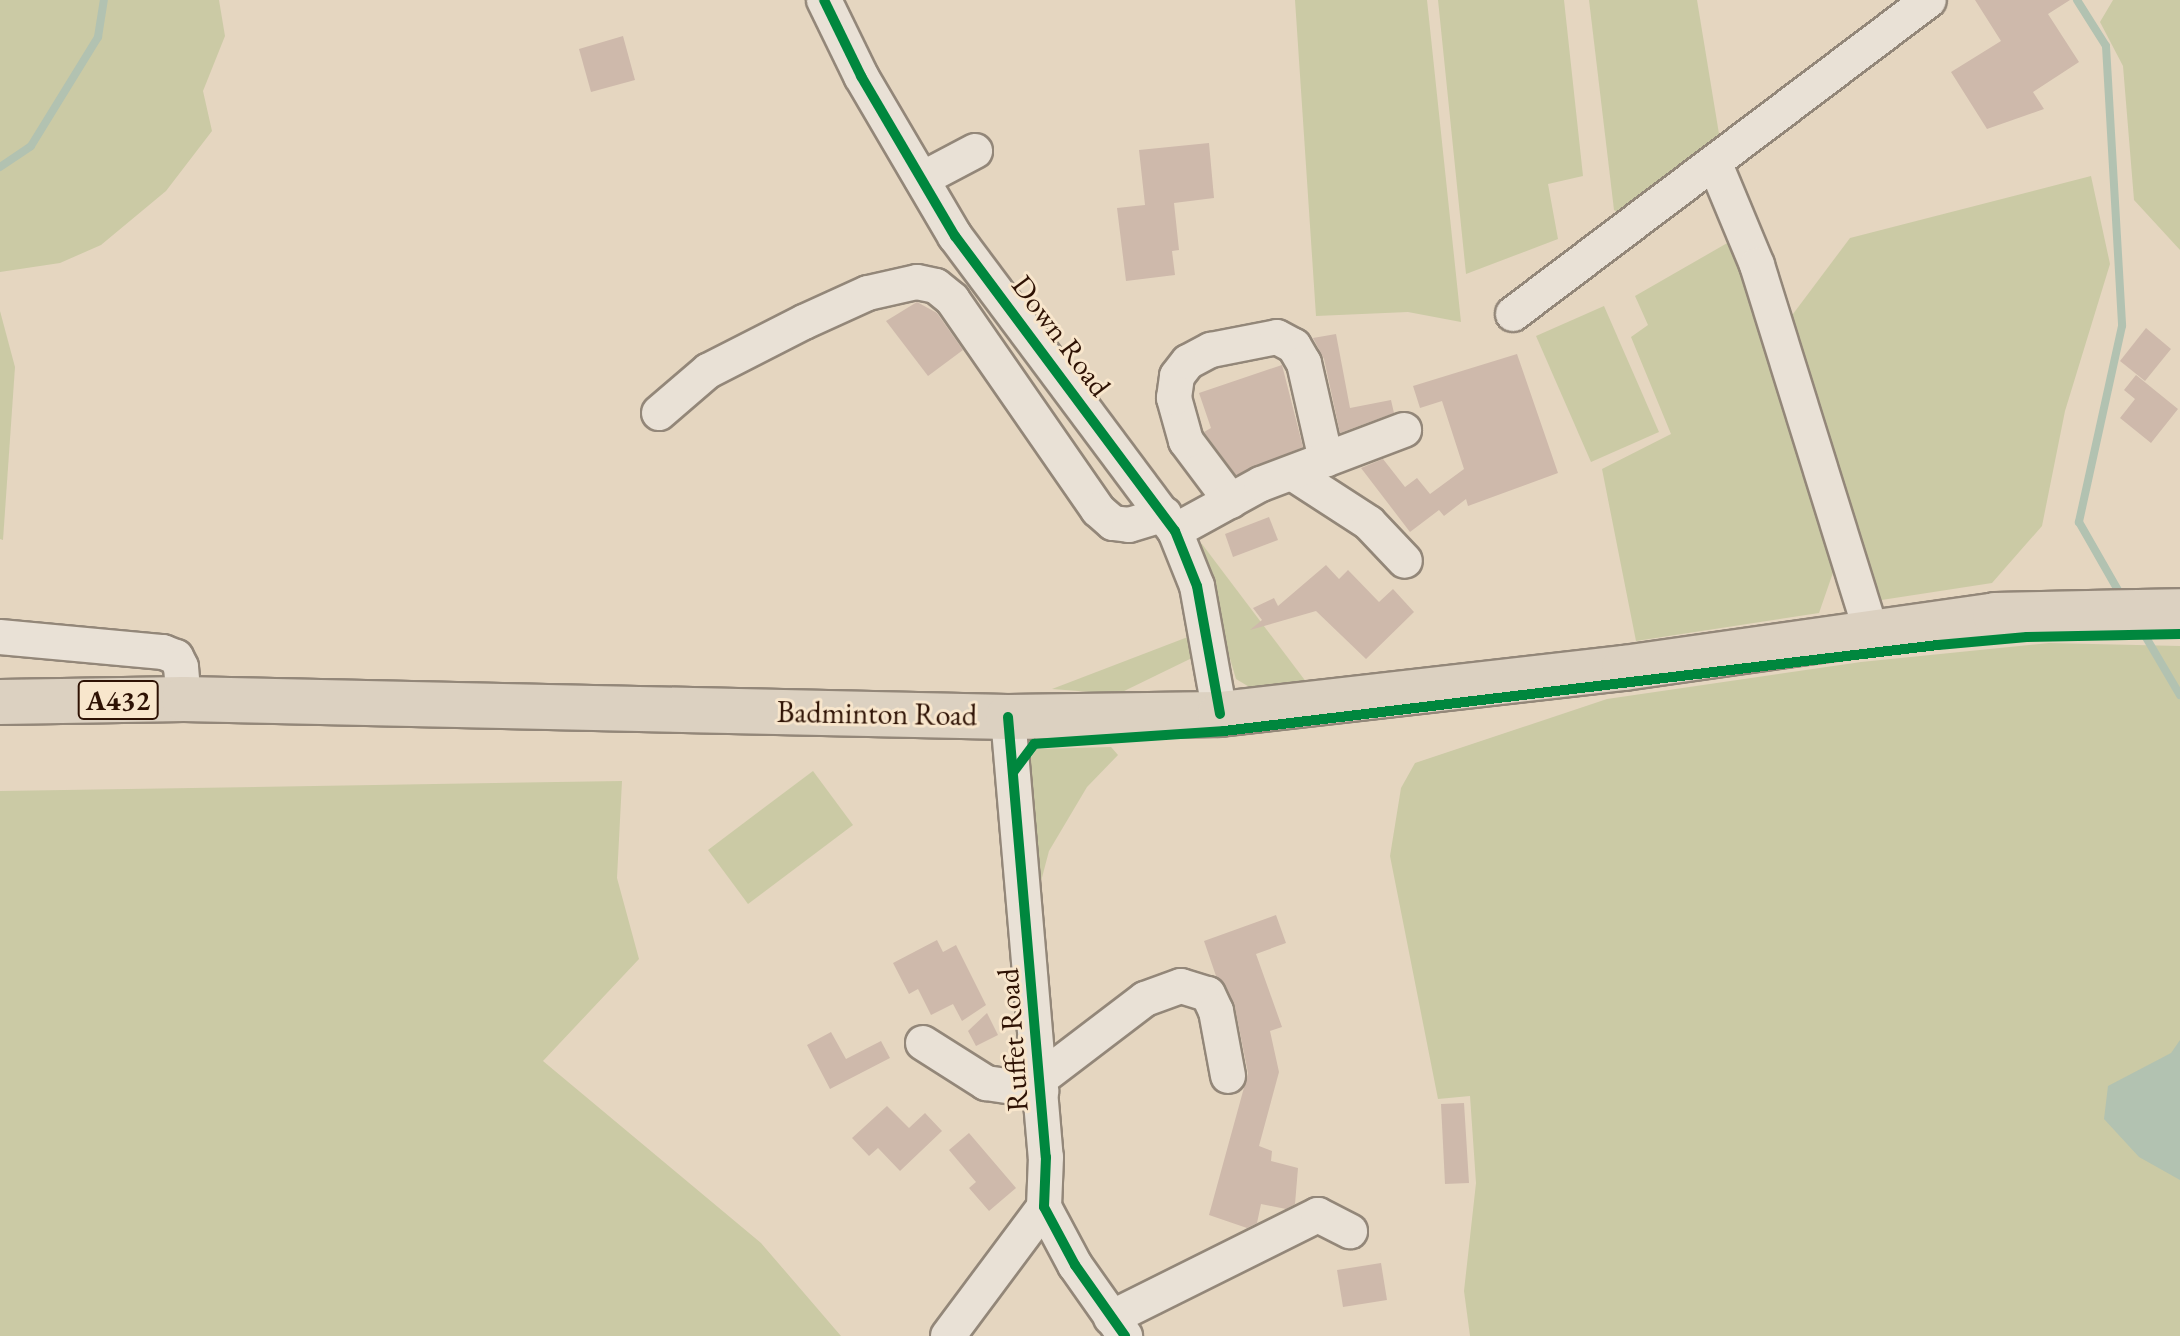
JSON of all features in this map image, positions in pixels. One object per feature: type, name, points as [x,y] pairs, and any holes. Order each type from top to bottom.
[{"type":"main road","name":"Badminton Road","points":[[0,702],[184,699],[1008,717],[1220,714],[1995,615],[2180,611]]},
{"type":"street","name":"Down Road","points":[[824,0],[955,236],[1170,522],[1197,586],[1220,714]]},
{"type":"street","points":[[1513,314],[1929,0]]},
{"type":"street","points":[[922,179],[975,151]]},
{"type":"street","points":[[1715,164],[1757,265],[1871,632]]},
{"type":"street","points":[[659,413],[708,371],[804,322],[868,293],[917,282],[936,286],[952,299],[1098,510],[1113,523],[1170,522],[1231,501],[1292,473],[1404,430]]},
{"type":"street","points":[[1231,501],[1186,441],[1175,411],[1177,376],[1188,362],[1211,350],[1277,337],[1294,346],[1308,376],[1326,460]]},
{"type":"street","points":[[1292,473],[1369,523],[1405,561]]},
{"type":"street","points":[[0,637],[163,652],[181,667],[184,699]]},
{"type":"street","name":"Ruffet Road","points":[[1008,717],[1040,1085],[1044,1207],[1118,1327]]},
{"type":"street","points":[[923,1043],[986,1083],[1040,1085],[1145,999],[1181,986],[1208,994],[1216,1011],[1228,1076]]},
{"type":"street","points":[[948,1336],[1044,1207]]},
{"type":"street","points":[[1118,1327],[1318,1215],[1350,1231]]},
{"type":"green space","points":[[0,0],[219,0],[225,36],[203,91],[212,131],[166,191],[101,245],[60,263],[0,272]]},
{"type":"green space","points":[[1295,0],[1427,0],[1461,322],[1408,312],[1316,316]]},
{"type":"green space","points":[[1438,0],[1564,0],[1583,176],[1548,184],[1558,239],[1466,274]]},
{"type":"green space","points":[[1589,0],[1697,0],[1720,140],[1623,216],[1614,210]]},
{"type":"green space","points":[[2113,0],[2180,0],[2180,250],[2134,200],[2123,66],[2100,22]]},
{"type":"green space","points":[[2091,176],[2110,264],[2065,411],[2042,526],[1992,583],[1875,601],[1790,318],[1850,238]]},
{"type":"green space","points":[[1736,238],[1836,564],[1819,613],[1636,641],[1602,469],[1671,434],[1631,337],[1648,325],[1635,296]]},
{"type":"green space","points":[[1604,306],[1659,432],[1591,462],[1536,336]]},
{"type":"green space","points":[[0,311],[15,367],[3,540],[0,539]]},
{"type":"green space","points":[[1195,541],[1202,544],[1313,691],[1261,694],[1236,679]]},
{"type":"green space","points":[[1193,635],[1194,657],[1118,694],[1052,689]]},
{"type":"green space","points":[[2049,643],[2180,646],[2180,1336],[1470,1336],[1464,1291],[1476,1183],[1470,1096],[1438,1099],[1390,856],[1401,788],[1415,763],[1607,699],[1861,662]]},
{"type":"green space","points":[[1111,747],[1118,755],[1087,787],[1049,851],[1035,904],[1022,770],[1037,749]]},
{"type":"green space","points":[[813,771],[853,825],[748,904],[708,850]]},
{"type":"green space","points":[[622,781],[617,878],[639,959],[543,1061],[761,1243],[841,1336],[0,1336],[0,791]]},
{"type":"shaded area","points":[[2180,1040],[2180,1180],[2139,1157],[2104,1119],[2108,1086],[2171,1053]]},
{"type":"building","points":[[1975,0],[2070,0],[2048,14],[2079,62],[2033,92],[2044,109],[1987,129],[1951,72],[2001,41]]},
{"type":"building","points":[[623,36],[635,80],[591,92],[579,49]]},
{"type":"building","points":[[1209,143],[1214,198],[1174,203],[1179,250],[1172,251],[1175,275],[1126,281],[1117,208],[1145,205],[1139,150]]},
{"type":"building","points":[[917,302],[937,313],[963,350],[928,376],[886,321]]},
{"type":"building","points":[[2146,328],[2171,349],[2145,381],[2120,361]]},
{"type":"building","points":[[1336,334],[1350,408],[1391,400],[1394,413],[1340,433],[1324,359],[1313,338]]},
{"type":"building","points":[[1517,354],[1558,473],[1468,506],[1466,499],[1444,516],[1439,510],[1410,532],[1361,468],[1383,459],[1405,487],[1417,478],[1430,494],[1464,469],[1442,401],[1420,408],[1413,386]]},
{"type":"building","points":[[1282,365],[1303,447],[1236,475],[1204,432],[1211,428],[1199,393]]},
{"type":"building","points":[[2136,375],[2178,409],[2151,443],[2120,418],[2135,399],[2124,390]]},
{"type":"building","points":[[1269,517],[1278,540],[1233,557],[1225,534]]},
{"type":"building","points":[[1326,565],[1339,579],[1348,570],[1379,602],[1393,589],[1414,612],[1366,659],[1316,611],[1250,630],[1262,620],[1253,608],[1274,598],[1278,606]]},
{"type":"building","points":[[1276,915],[1286,943],[1256,954],[1282,1027],[1270,1031],[1279,1072],[1259,1146],[1272,1151],[1271,1161],[1298,1168],[1295,1204],[1286,1209],[1261,1204],[1257,1223],[1247,1228],[1209,1215],[1248,1073],[1234,1003],[1216,976],[1204,941]]},
{"type":"building","points":[[937,940],[943,952],[956,945],[986,1005],[962,1021],[953,1004],[931,1015],[918,989],[909,994],[893,963]]},
{"type":"building","points":[[987,1013],[998,1035],[976,1046],[968,1031]]},
{"type":"building","points":[[831,1032],[846,1059],[881,1041],[890,1058],[830,1089],[807,1045]]},
{"type":"building","points":[[1464,1103],[1469,1183],[1445,1184],[1441,1104]]},
{"type":"building","points":[[887,1106],[909,1128],[925,1113],[942,1131],[900,1171],[878,1148],[869,1156],[852,1138]]},
{"type":"building","points":[[969,1133],[1016,1188],[989,1211],[969,1188],[976,1182],[949,1150]]},
{"type":"building","points":[[1381,1263],[1387,1300],[1343,1307],[1337,1270]]},
{"type":"waterway","points":[[0,167],[31,146],[98,37],[104,0]]},
{"type":"waterway","points":[[2077,0],[2106,46],[2122,326],[2079,522],[2118,590]]},
{"type":"waterway","points":[[2144,634],[2180,695]]},
{"type":"cycle path","points":[[824,0],[861,76],[955,236],[1175,531],[1197,586],[1220,714]]},
{"type":"cycle path","points":[[1014,771],[1034,744],[1224,731],[1938,645],[2027,637],[2180,634]]},
{"type":"cycle path","points":[[1008,717],[1046,1157],[1044,1207],[1075,1265],[1125,1336]]}]
